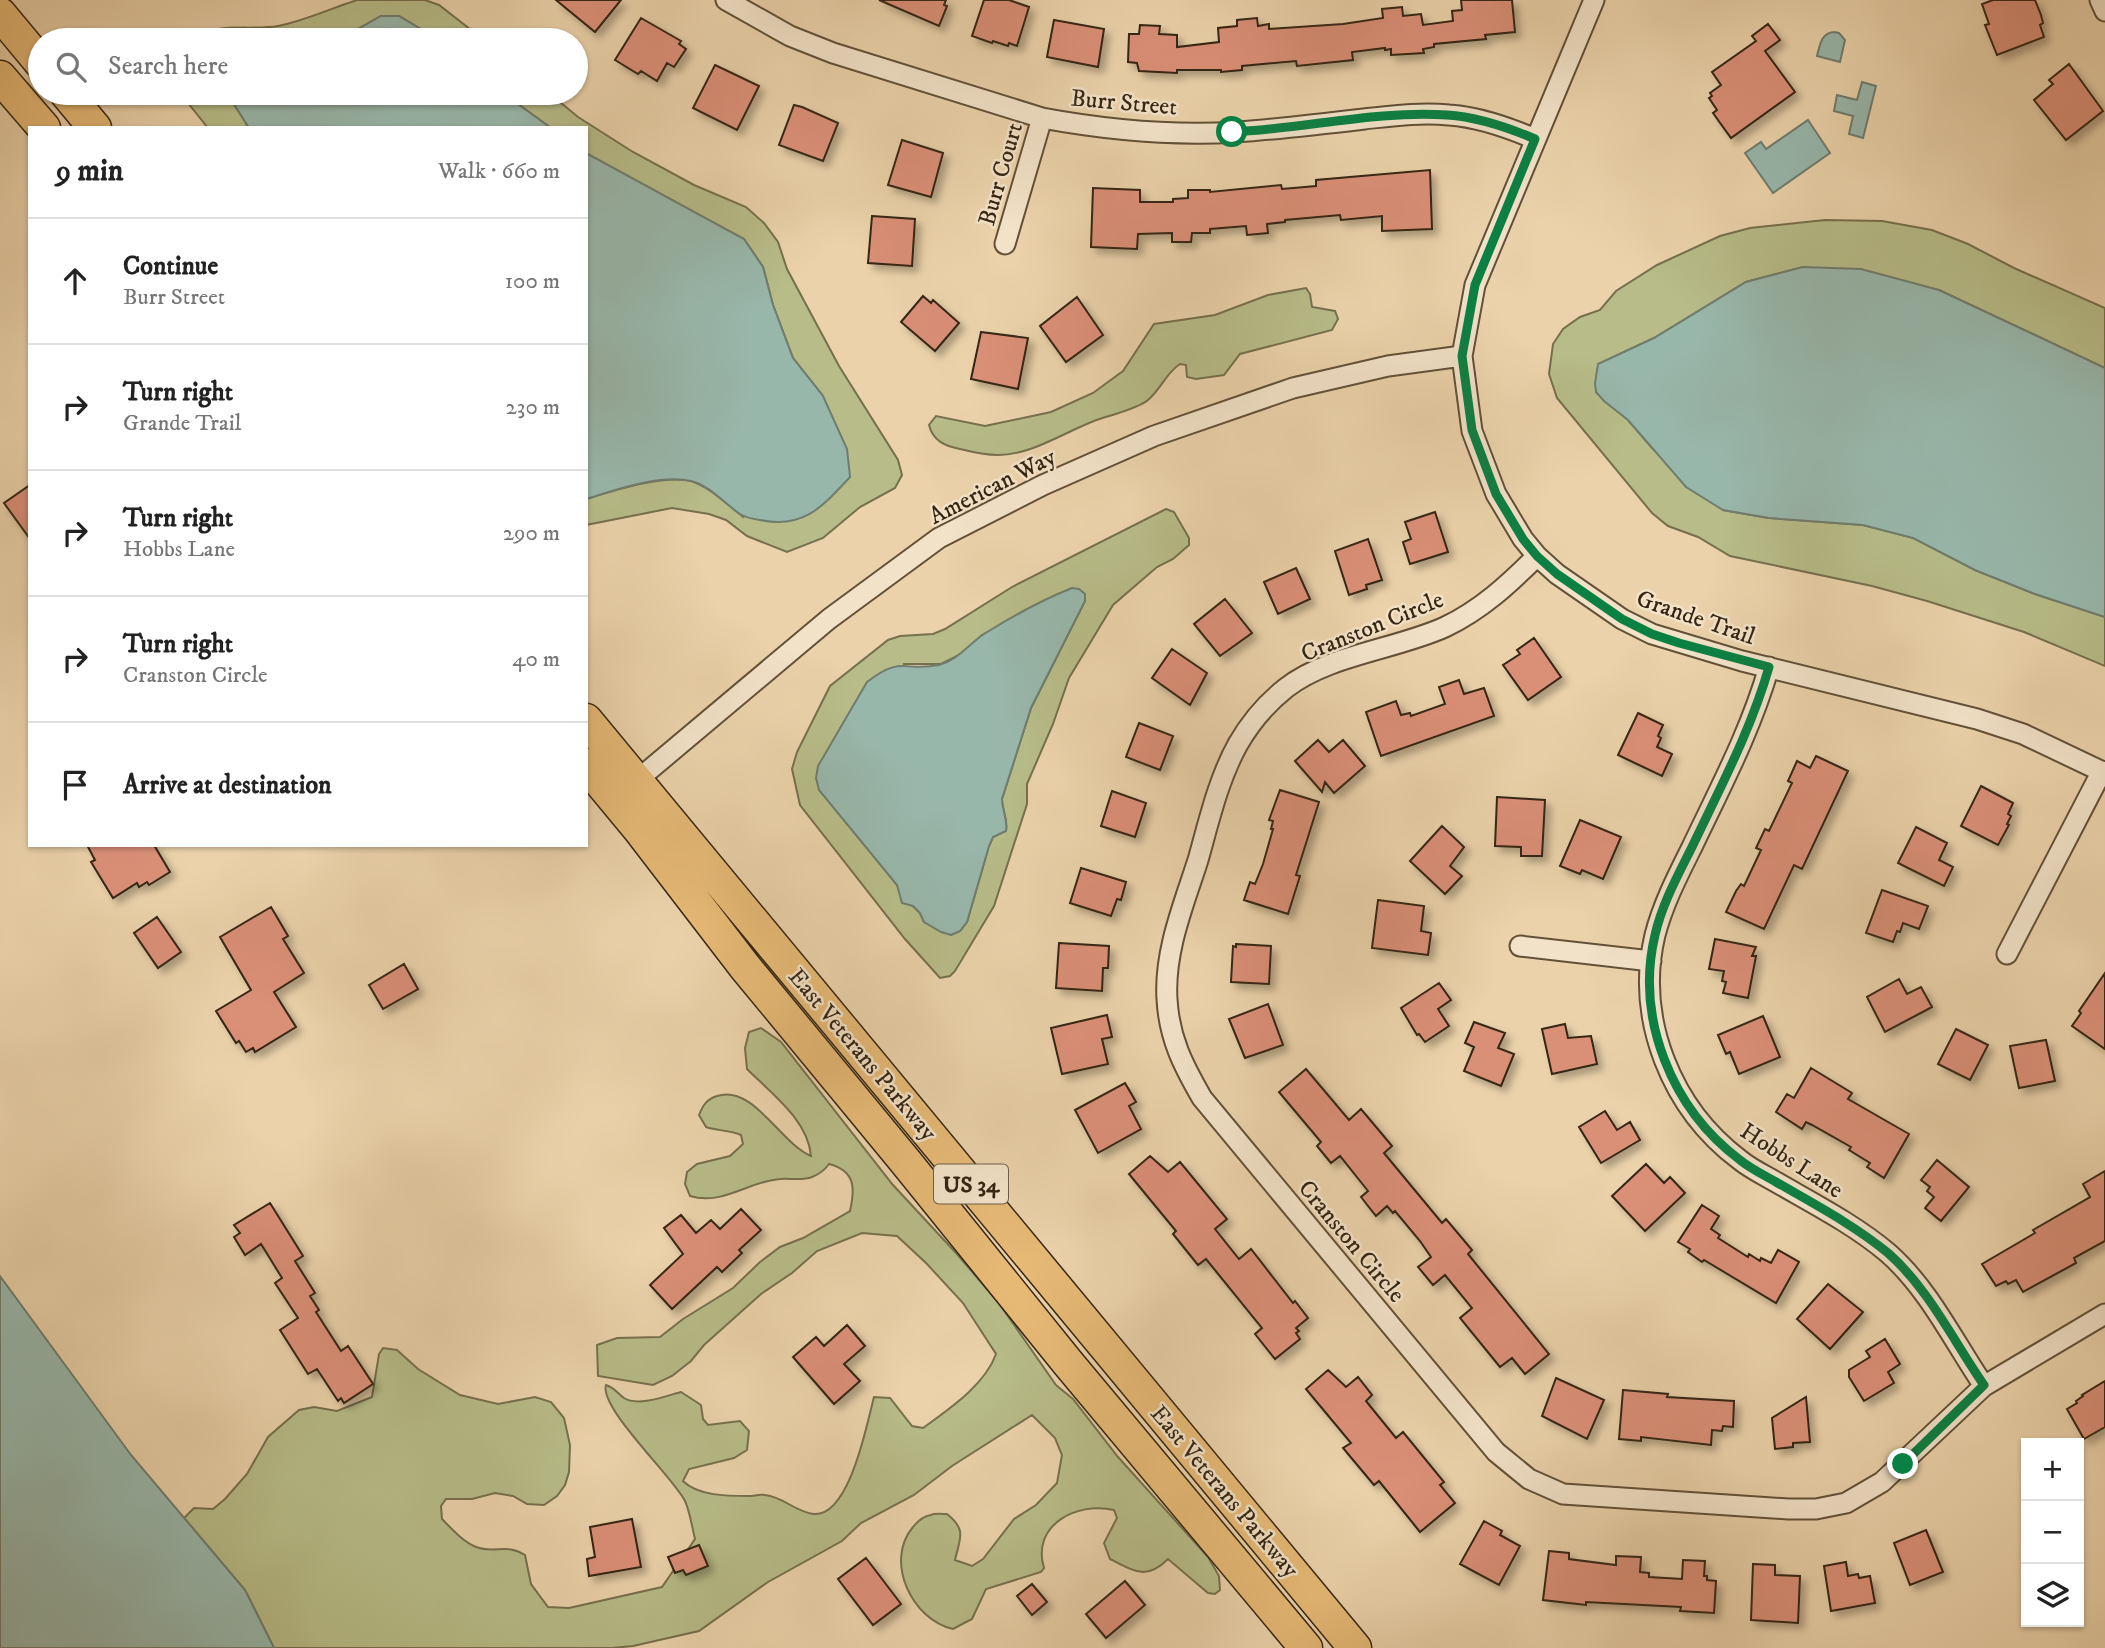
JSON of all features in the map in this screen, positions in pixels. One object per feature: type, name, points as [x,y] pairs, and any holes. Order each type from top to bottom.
[{"type":"main road","points":[[0,13],[28,47]]},
{"type":"main road","points":[[0,77],[42,126]]},
{"type":"main road","points":[[76,105],[93,126]]},
{"type":"main road","name":"East Veterans Parkway","points":[[588,724],[626,790],[745,967],[1068,1363],[1306,1648]]},
{"type":"main road","name":"East Veterans Parkway","points":[[588,766],[626,790],[1355,1648]]},
{"type":"street","name":"Burr Street","points":[[726,0],[790,36],[833,53],[1042,118],[1120,130],[1199,133],[1239,132],[1389,117],[1448,115],[1486,121],[1535,139]]},
{"type":"street","name":"Grande Trail","points":[[1594,0],[1475,285],[1462,356],[1472,430],[1496,494],[1523,539],[1557,574],[1622,619],[1652,634],[1769,667],[1977,719],[2023,734],[2104,772]]},
{"type":"street","points":[[2100,0],[2105,11]]},
{"type":"street","name":"Burr Court","points":[[1005,244],[1042,118]]},
{"type":"street","name":"American Way","points":[[626,790],[829,619],[939,538],[1043,485],[1154,436],[1293,388],[1388,366],[1462,356]]},
{"type":"street","name":"Cranston Circle","points":[[1537,556],[1493,598],[1445,626],[1335,663],[1288,687],[1249,727],[1226,768],[1170,953],[1167,998],[1170,1026],[1179,1057],[1202,1098],[1496,1452],[1541,1486],[1570,1495],[1788,1509],[1825,1508],[1846,1503],[1882,1482],[1984,1385],[2105,1314]]},
{"type":"street","name":"Hobbs Lane","points":[[1769,667],[1754,716],[1664,909],[1655,934],[1651,961],[1654,1024],[1660,1050],[1671,1079],[1697,1121],[1740,1160],[1837,1218],[1889,1254],[1926,1296],[1984,1385]]},
{"type":"street","points":[[2007,954],[2104,772]]},
{"type":"street","points":[[1520,946],[1651,961]]},
{"type":"green space","points":[[357,0],[425,0],[439,5],[469,28],[419,28],[399,16],[381,16],[360,28],[244,28],[278,26]]},
{"type":"green space","points":[[190,105],[235,105],[248,126],[206,126]]},
{"type":"green space","points":[[519,105],[564,105],[633,152],[694,185],[746,207],[764,223],[778,242],[787,269],[839,366],[898,460],[902,475],[895,488],[860,507],[823,538],[787,552],[747,536],[726,520],[709,514],[672,508],[588,525],[588,498],[640,484],[670,480],[701,485],[743,517],[823,396],[793,358],[773,305],[763,267],[744,239],[594,159],[588,154],[588,126],[548,126]]},
{"type":"green space","points":[[1825,220],[1882,221],[1932,230],[2105,308],[2105,368],[1939,290],[1803,267],[1746,282],[1654,338],[1599,364],[1596,392],[1628,420],[1652,448],[1723,510],[1769,518],[1863,525],[1914,538],[1975,570],[2035,594],[2105,617],[2105,666],[2024,632],[1927,601],[1872,586],[1730,556],[1698,537],[1668,526],[1652,513],[1557,398],[1549,374],[1553,344],[1563,329],[1580,317],[1600,310],[1616,291],[1657,265],[1720,236],[1750,228]]},
{"type":"green space","points":[[1306,288],[1312,307],[1335,311],[1338,319],[1332,330],[1240,354],[1224,375],[1196,379],[1187,377],[1186,365],[1180,364],[1153,396],[1143,403],[1035,447],[1010,454],[993,455],[955,448],[937,439],[931,431],[929,425],[936,416],[985,426],[1051,412],[1093,393],[1123,371],[1154,324],[1215,315],[1268,295]]},
{"type":"green space","points":[[1166,509],[1174,512],[1189,538],[1189,545],[1173,559],[1157,567],[1113,605],[1069,678],[1027,784],[1027,804],[994,906],[955,971],[950,976],[940,978],[905,939],[800,805],[792,769],[797,752],[830,686],[888,640],[900,636],[933,634],[945,629],[1012,587]],"holes":[[[1072,588],[1085,601],[1031,708],[1002,799],[1006,830],[993,837],[967,922],[960,931],[951,935],[924,922],[920,913],[901,895],[897,885],[872,853],[904,664],[941,664],[961,654],[982,635]]]},
{"type":"green space","points":[[761,1028],[781,1042],[893,1185],[998,1302],[1056,1385],[1073,1399],[1118,1457],[1208,1557],[1219,1576],[1220,1590],[1215,1594],[1208,1593],[1168,1559],[1154,1570],[1140,1572],[1110,1559],[1104,1543],[1117,1518],[1114,1510],[1085,1509],[1072,1513],[1050,1529],[1044,1540],[1044,1568],[1041,1572],[986,1589],[972,1619],[953,1629],[925,1614],[915,1602],[902,1572],[901,1556],[905,1541],[917,1523],[928,1516],[947,1514],[960,1530],[955,1560],[972,1566],[983,1559],[1014,1519],[1036,1505],[1057,1483],[1062,1455],[1055,1438],[1032,1415],[952,1466],[914,1495],[861,1523],[842,1541],[768,1582],[699,1631],[612,1648],[274,1648],[245,1590],[184,1518],[194,1508],[213,1509],[225,1499],[247,1474],[268,1437],[299,1410],[314,1407],[337,1411],[372,1397],[379,1354],[383,1348],[397,1350],[418,1369],[460,1395],[498,1404],[535,1397],[551,1402],[564,1418],[570,1445],[569,1472],[565,1485],[557,1496],[544,1505],[527,1504],[513,1496],[495,1493],[472,1499],[446,1499],[441,1506],[442,1519],[471,1545],[483,1549],[518,1551],[525,1555],[531,1584],[548,1607],[569,1608],[662,1587],[695,1539],[685,1501],[614,1409],[607,1396],[606,1385],[624,1398],[637,1401],[681,1392],[701,1405],[703,1419],[708,1425],[740,1421],[749,1431],[747,1450],[734,1458],[689,1469],[683,1481],[689,1486],[713,1494],[772,1496],[814,1514],[827,1511],[847,1485],[874,1397],[890,1398],[912,1426],[923,1428],[965,1396],[984,1376],[996,1354],[963,1303],[897,1236],[862,1233],[817,1251],[792,1273],[761,1294],[672,1376],[653,1385],[598,1376],[597,1345],[617,1338],[660,1337],[683,1319],[733,1288],[780,1247],[803,1238],[850,1211],[852,1182],[844,1171],[829,1164],[820,1173],[808,1178],[769,1181],[713,1198],[690,1196],[685,1184],[687,1172],[697,1164],[730,1156],[743,1144],[741,1135],[706,1127],[699,1115],[706,1103],[717,1096],[743,1098],[811,1156],[808,1143],[796,1119],[747,1069],[745,1048],[749,1032]]},
{"type":"shaded area","points":[[381,16],[399,16],[419,28],[360,28]]},
{"type":"shaded area","points":[[1834,32],[1839,33],[1845,40],[1840,62],[1817,56],[1824,37]]},
{"type":"shaded area","points":[[1862,82],[1876,86],[1863,138],[1849,134],[1853,116],[1834,111],[1837,95],[1857,100]]},
{"type":"shaded area","points":[[235,105],[519,105],[548,126],[248,126]]},
{"type":"shaded area","points":[[1808,120],[1830,153],[1773,193],[1745,153],[1761,142],[1766,149]]},
{"type":"shaded area","points":[[588,154],[744,239],[763,267],[773,305],[793,358],[823,396],[847,449],[850,477],[811,513],[789,521],[775,522],[740,514],[704,486],[691,481],[679,479],[638,484],[588,498]]},
{"type":"shaded area","points":[[1803,267],[1861,269],[1939,290],[2105,368],[2105,617],[2035,594],[1975,570],[1913,538],[1863,525],[1769,518],[1723,510],[1686,487],[1628,420],[1596,392],[1598,364],[1654,338],[1746,282]]},
{"type":"shaded area","points":[[1072,588],[1085,594],[1085,601],[1031,708],[1002,799],[1006,831],[993,837],[989,846],[967,922],[960,931],[951,935],[941,932],[924,922],[913,906],[902,903],[897,885],[819,790],[816,778],[818,766],[867,682],[896,667],[927,667],[946,663],[1005,621]]},
{"type":"shaded area","points":[[0,1276],[131,1455],[245,1590],[274,1648],[0,1648]]},
{"type":"building","points":[[556,0],[621,0],[595,32]]},
{"type":"building","points":[[879,0],[946,0],[944,5],[947,6],[939,26]]},
{"type":"building","points":[[984,0],[1009,0],[1029,7],[1017,46],[993,41],[992,43],[972,36]]},
{"type":"building","points":[[1461,0],[1512,0],[1515,32],[1485,35],[1486,39],[1434,44],[1434,47],[1423,49],[1424,53],[1391,55],[1391,49],[1385,48],[1352,52],[1353,60],[1297,66],[1296,61],[1242,66],[1242,70],[1221,72],[1139,71],[1137,63],[1128,62],[1129,34],[1139,34],[1140,25],[1160,26],[1159,34],[1177,35],[1177,47],[1219,42],[1218,28],[1237,26],[1237,20],[1257,18],[1258,26],[1269,24],[1269,29],[1343,24],[1383,18],[1382,9],[1402,7],[1403,16],[1421,14],[1423,25],[1453,21],[1452,11],[1462,10]]},
{"type":"building","points":[[1993,0],[2035,0],[2043,23],[2040,25],[2044,37],[1997,55],[1985,25],[1989,24],[1982,4]]},
{"type":"building","points":[[641,18],[681,41],[679,44],[686,49],[674,67],[667,63],[657,81],[641,71],[638,74],[615,60]]},
{"type":"building","points":[[1054,20],[1104,29],[1098,67],[1047,57]]},
{"type":"building","points":[[1768,24],[1780,40],[1765,51],[1795,92],[1731,138],[1713,113],[1717,110],[1709,98],[1712,96],[1710,93],[1721,85],[1712,72],[1756,41],[1752,36]]},
{"type":"building","points":[[2069,64],[2103,111],[2066,140],[2034,100],[2053,84],[2049,80]]},
{"type":"building","points":[[715,65],[759,86],[737,130],[693,108]]},
{"type":"building","points":[[794,105],[838,123],[823,161],[779,145]]},
{"type":"building","points":[[902,140],[943,153],[931,197],[888,185]]},
{"type":"building","points":[[1430,170],[1432,229],[1382,231],[1382,216],[1341,220],[1340,215],[1267,224],[1268,233],[1247,235],[1246,226],[1210,229],[1210,233],[1192,233],[1191,242],[1172,242],[1172,233],[1138,234],[1137,249],[1091,247],[1093,188],[1140,190],[1140,202],[1173,202],[1173,199],[1188,198],[1188,190],[1210,192],[1281,185],[1282,189],[1316,186],[1316,180]]},
{"type":"building","points":[[872,216],[915,219],[912,266],[868,263]]},
{"type":"building","points":[[923,296],[931,303],[933,300],[959,323],[935,351],[901,322]]},
{"type":"building","points":[[1077,297],[1103,335],[1066,362],[1040,326]]},
{"type":"building","points":[[981,332],[1028,338],[1018,389],[971,379]]},
{"type":"building","points":[[28,486],[28,536],[4,503]]},
{"type":"building","points":[[1435,512],[1448,552],[1410,564],[1403,542],[1411,539],[1405,522]]},
{"type":"building","points":[[1368,539],[1382,580],[1349,595],[1335,551]]},
{"type":"building","points":[[1296,568],[1310,599],[1278,614],[1264,582]]},
{"type":"building","points":[[1225,599],[1252,633],[1220,656],[1194,624]]},
{"type":"building","points":[[1534,638],[1561,677],[1528,700],[1503,665],[1520,654],[1517,650]]},
{"type":"building","points":[[1172,649],[1207,673],[1190,705],[1152,678]]},
{"type":"building","points":[[1459,680],[1464,694],[1484,688],[1494,716],[1381,756],[1366,712],[1396,701],[1401,715],[1410,713],[1411,716],[1445,704],[1439,687]]},
{"type":"building","points":[[1638,713],[1663,725],[1657,747],[1672,754],[1662,776],[1618,755]]},
{"type":"building","points":[[1139,723],[1173,736],[1160,770],[1126,757]]},
{"type":"building","points":[[1318,740],[1329,752],[1343,740],[1365,766],[1334,793],[1325,782],[1322,792],[1295,761]]},
{"type":"building","points":[[1816,756],[1848,771],[1802,869],[1794,865],[1764,929],[1726,912],[1736,891],[1741,884],[1744,886],[1761,850],[1756,848],[1765,829],[1769,831],[1792,783],[1788,781],[1797,761],[1810,768]]},
{"type":"building","points":[[1981,786],[2013,803],[2008,814],[2011,816],[2007,824],[2009,825],[1998,845],[1961,826]]},
{"type":"building","points":[[1280,790],[1319,802],[1296,875],[1300,876],[1288,914],[1244,900],[1250,882],[1255,884],[1263,864],[1273,829],[1273,821],[1269,820]]},
{"type":"building","points":[[1112,791],[1146,803],[1135,837],[1101,826]]},
{"type":"building","points":[[1497,797],[1545,800],[1542,856],[1521,856],[1521,847],[1495,846]]},
{"type":"building","points":[[1580,820],[1621,837],[1603,879],[1582,870],[1580,874],[1560,866]]},
{"type":"building","points":[[1442,826],[1464,847],[1450,866],[1462,876],[1445,894],[1410,861]]},
{"type":"building","points":[[1916,827],[1947,843],[1939,860],[1953,867],[1944,886],[1898,863]]},
{"type":"building","points":[[88,847],[155,847],[170,872],[149,885],[147,882],[139,887],[137,883],[113,898],[91,862],[95,860]]},
{"type":"building","points":[[1081,868],[1126,882],[1121,900],[1117,899],[1111,916],[1070,903]]},
{"type":"building","points":[[1882,890],[1928,906],[1919,929],[1903,923],[1893,942],[1866,933]]},
{"type":"building","points":[[1378,900],[1424,906],[1421,931],[1431,933],[1428,955],[1372,948]]},
{"type":"building","points":[[271,907],[288,936],[283,939],[304,973],[274,992],[296,1027],[255,1052],[253,1048],[246,1052],[239,1041],[236,1043],[216,1011],[251,990],[220,937]]},
{"type":"building","points":[[157,917],[181,952],[158,968],[134,933]]},
{"type":"building","points":[[1715,939],[1756,947],[1752,956],[1756,956],[1748,998],[1723,993],[1726,982],[1722,981],[1724,971],[1709,969]]},
{"type":"building","points":[[1059,943],[1109,946],[1108,968],[1103,968],[1102,991],[1056,988]]},
{"type":"building","points":[[1236,944],[1271,946],[1269,984],[1231,982],[1233,946],[1236,947]]},
{"type":"building","points":[[404,964],[418,989],[383,1009],[369,985]]},
{"type":"building","points":[[2105,973],[2105,1049],[2072,1026]]},
{"type":"building","points":[[1899,979],[1907,994],[1921,987],[1932,1007],[1885,1032],[1867,997]]},
{"type":"building","points":[[1439,983],[1451,1000],[1438,1009],[1449,1026],[1425,1042],[1417,1035],[1401,1008]]},
{"type":"building","points":[[1268,1004],[1283,1045],[1245,1058],[1229,1019]]},
{"type":"building","points":[[1107,1015],[1112,1037],[1102,1039],[1108,1064],[1062,1074],[1051,1028]]},
{"type":"building","points":[[1763,1016],[1780,1057],[1739,1074],[1730,1052],[1726,1054],[1718,1035]]},
{"type":"building","points":[[1474,1022],[1505,1033],[1498,1048],[1514,1054],[1501,1086],[1464,1071],[1474,1047],[1465,1043]]},
{"type":"building","points":[[1565,1024],[1568,1038],[1591,1036],[1597,1064],[1552,1074],[1542,1029]]},
{"type":"building","points":[[1956,1029],[1988,1045],[1970,1080],[1938,1064]]},
{"type":"building","points":[[2046,1040],[2055,1081],[2019,1088],[2010,1046]]},
{"type":"building","points":[[1811,1068],[1852,1093],[1848,1099],[1909,1134],[1884,1178],[1867,1167],[1870,1163],[1849,1150],[1851,1147],[1806,1122],[1802,1129],[1776,1112],[1787,1094],[1794,1098]]},
{"type":"building","points":[[1306,1069],[1349,1120],[1361,1109],[1392,1146],[1384,1153],[1442,1223],[1446,1219],[1472,1250],[1468,1254],[1549,1354],[1525,1374],[1512,1358],[1500,1367],[1460,1318],[1472,1308],[1445,1275],[1433,1285],[1418,1267],[1431,1257],[1395,1211],[1393,1213],[1387,1206],[1376,1216],[1361,1197],[1368,1191],[1340,1156],[1331,1163],[1317,1146],[1321,1142],[1279,1092]]},
{"type":"building","points":[[1125,1083],[1136,1102],[1129,1106],[1141,1129],[1098,1153],[1075,1110]]},
{"type":"building","points":[[1605,1111],[1617,1130],[1630,1122],[1640,1140],[1601,1163],[1579,1127]]},
{"type":"building","points":[[1150,1156],[1168,1172],[1180,1162],[1227,1219],[1215,1229],[1239,1259],[1251,1249],[1308,1318],[1296,1328],[1300,1339],[1275,1359],[1255,1334],[1262,1328],[1206,1259],[1198,1265],[1173,1234],[1176,1231],[1129,1174]]},
{"type":"building","points":[[1937,1160],[1969,1187],[1941,1221],[1925,1208],[1934,1197],[1927,1191],[1930,1187],[1921,1180]]},
{"type":"building","points":[[1646,1164],[1664,1183],[1670,1177],[1685,1193],[1645,1231],[1612,1196]]},
{"type":"building","points":[[2105,1171],[2105,1241],[2074,1258],[2076,1263],[2023,1292],[2016,1280],[1996,1286],[1982,1264],[2090,1197],[2083,1184]]},
{"type":"building","points":[[270,1203],[303,1256],[295,1261],[315,1293],[310,1296],[319,1310],[316,1312],[341,1351],[348,1346],[373,1384],[344,1403],[341,1398],[338,1401],[317,1369],[308,1374],[280,1330],[298,1318],[275,1283],[282,1278],[261,1244],[245,1255],[234,1237],[240,1233],[234,1225]]},
{"type":"building","points":[[1702,1205],[1719,1216],[1711,1229],[1720,1235],[1718,1238],[1748,1257],[1749,1254],[1760,1261],[1761,1258],[1771,1263],[1778,1250],[1799,1262],[1776,1303],[1704,1260],[1702,1262],[1688,1252],[1690,1249],[1678,1242]]},
{"type":"building","points":[[741,1209],[761,1230],[739,1250],[742,1253],[722,1272],[717,1267],[672,1309],[650,1285],[683,1254],[664,1228],[681,1215],[696,1233],[711,1220],[720,1229]]},
{"type":"building","points":[[1828,1284],[1863,1312],[1830,1349],[1797,1319]]},
{"type":"building","points":[[847,1325],[865,1346],[844,1364],[860,1381],[834,1404],[793,1357],[816,1337],[824,1346]]},
{"type":"building","points":[[1885,1339],[1900,1364],[1888,1372],[1894,1383],[1864,1401],[1849,1377],[1849,1370],[1870,1357],[1866,1351]]},
{"type":"building","points":[[1328,1370],[1346,1387],[1358,1377],[1372,1395],[1366,1401],[1396,1438],[1403,1432],[1444,1482],[1440,1485],[1455,1503],[1420,1532],[1379,1481],[1374,1485],[1343,1448],[1351,1443],[1306,1389]]},
{"type":"building","points":[[1556,1378],[1604,1400],[1587,1439],[1542,1416]]},
{"type":"building","points":[[2105,1381],[2105,1427],[2084,1439],[2067,1409],[2077,1403],[2082,1395]]},
{"type":"building","points":[[1623,1390],[1668,1394],[1667,1397],[1734,1401],[1733,1427],[1723,1426],[1722,1431],[1712,1430],[1711,1445],[1641,1437],[1641,1441],[1619,1439]]},
{"type":"building","points":[[1806,1397],[1810,1442],[1793,1443],[1793,1447],[1775,1449],[1772,1418]]},
{"type":"building","points":[[632,1519],[641,1567],[589,1576],[587,1559],[595,1557],[590,1527]]},
{"type":"building","points":[[1484,1521],[1502,1531],[1500,1535],[1520,1546],[1499,1585],[1460,1564]]},
{"type":"building","points":[[1926,1530],[1943,1572],[1910,1585],[1894,1543]]},
{"type":"building","points":[[699,1545],[708,1566],[686,1575],[683,1570],[675,1573],[668,1557]]},
{"type":"building","points":[[1549,1551],[1569,1553],[1569,1559],[1616,1565],[1616,1556],[1641,1557],[1640,1572],[1649,1573],[1649,1577],[1682,1579],[1683,1560],[1705,1561],[1704,1576],[1707,1576],[1707,1580],[1716,1581],[1714,1613],[1680,1611],[1681,1607],[1586,1602],[1586,1605],[1543,1600]]},
{"type":"building","points":[[866,1558],[901,1604],[873,1625],[838,1579]]},
{"type":"building","points":[[1846,1562],[1848,1576],[1870,1576],[1875,1603],[1831,1611],[1824,1566]]},
{"type":"building","points":[[1753,1564],[1775,1565],[1775,1575],[1800,1576],[1798,1623],[1751,1620]]},
{"type":"building","points":[[1125,1581],[1145,1605],[1106,1638],[1086,1614]]},
{"type":"building","points":[[1032,1584],[1047,1602],[1032,1615],[1017,1596]]},
{"type":"route","points":[[1232,132],[1420,114],[1475,118],[1535,139],[1475,285],[1462,356],[1472,430],[1496,494],[1523,539],[1557,574],[1622,619],[1652,634],[1769,667],[1754,716],[1676,880],[1655,934],[1651,961],[1654,1024],[1671,1079],[1697,1121],[1740,1160],[1837,1218],[1889,1254],[1926,1296],[1984,1385],[1903,1464]]}]
